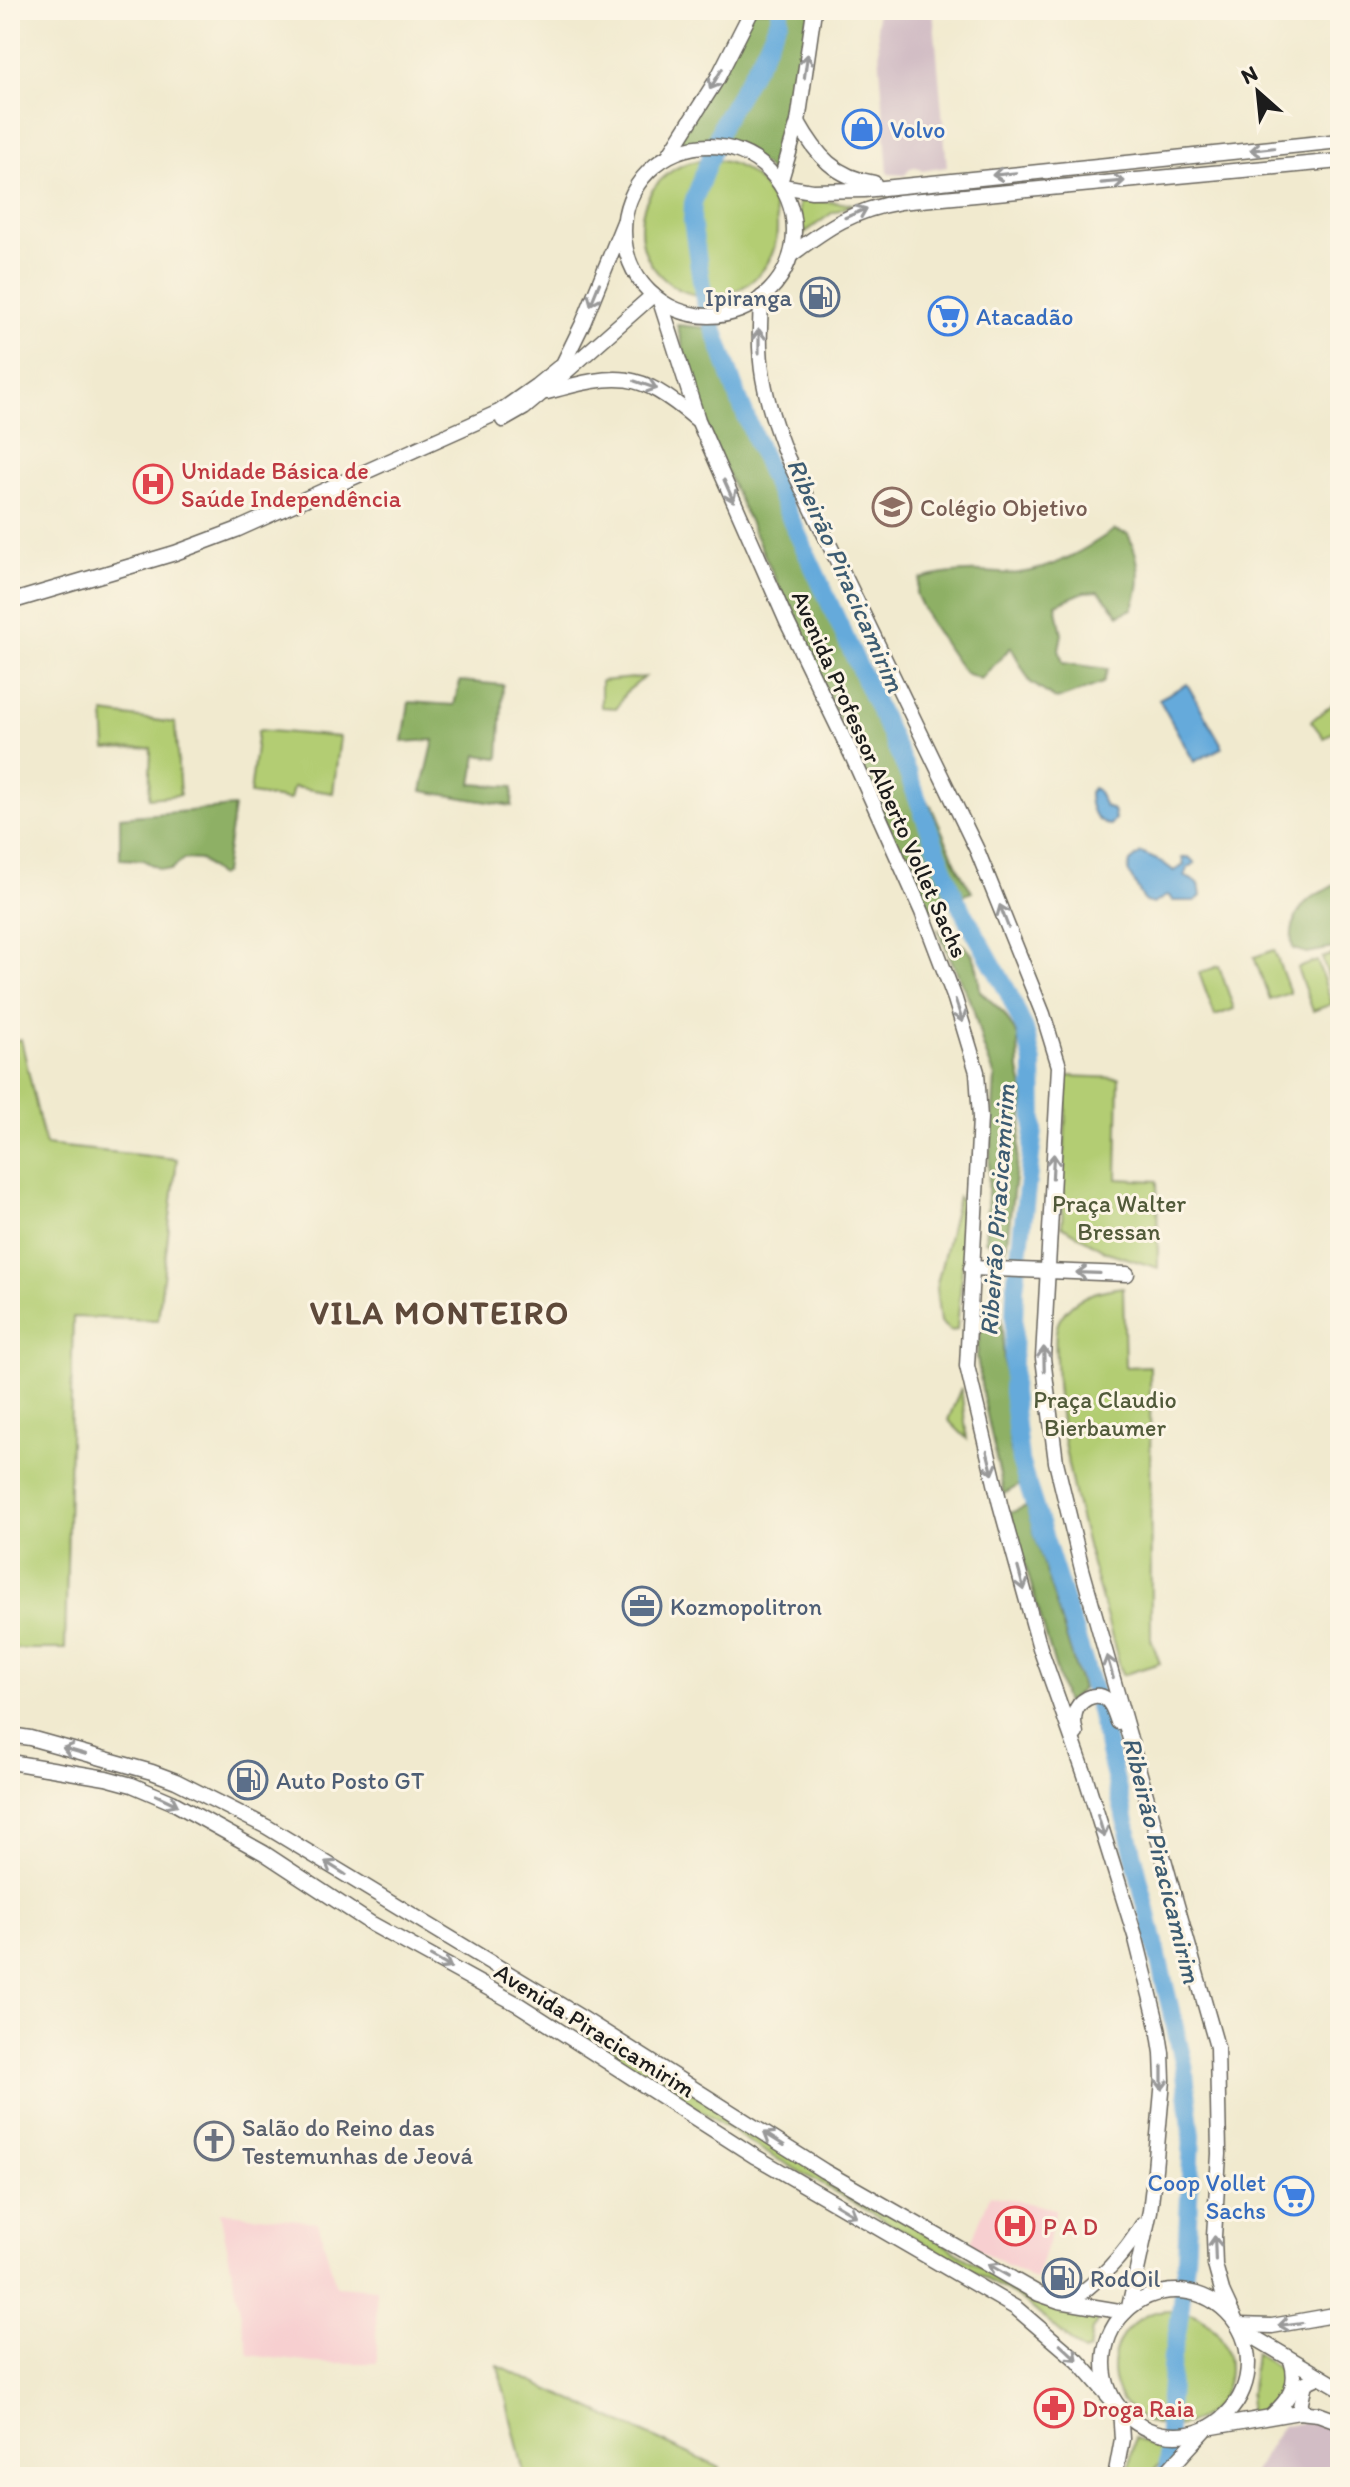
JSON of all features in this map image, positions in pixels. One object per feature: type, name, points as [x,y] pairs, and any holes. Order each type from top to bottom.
[{"type":"main road","points":[[668,156],[729,59],[752,10]]},
{"type":"main road","points":[[781,184],[798,122],[814,10]]},
{"type":"main road","points":[[798,122],[822,159],[853,180],[890,185]]},
{"type":"main road","points":[[781,184],[835,192],[1340,141]]},
{"type":"main road","points":[[10,602],[175,553],[236,530],[499,412],[528,393],[563,364],[624,222],[631,196],[646,173],[668,156],[703,146],[724,147],[746,153],[765,166],[781,184],[794,220],[791,255],[780,279],[762,297],[735,312],[703,316],[680,311],[656,298],[635,274],[625,249],[624,222]]},
{"type":"main road","points":[[791,255],[847,216],[900,202],[1340,161]]},
{"type":"main road","name":"Avenida Professor Alberto Vollet Sachs","points":[[762,297],[758,337],[760,367],[787,457],[977,850],[1043,1014],[1059,1066],[1043,1358],[1056,1462],[1082,1569],[1217,2047],[1219,2154],[1215,2265],[1223,2294],[1238,2325]]},
{"type":"main road","points":[[10,611],[181,558],[289,516],[501,421],[524,408],[656,298]]},
{"type":"main road","name":"Avenida Professor Alberto Vollet Sachs","points":[[656,298],[698,420],[787,622],[916,898],[955,999],[977,1072],[980,1118],[967,1366],[1040,1648],[1085,1775],[1136,1939],[1158,2027],[1163,2080],[1159,2135],[1150,2211],[1127,2310]]},
{"type":"main road","points":[[542,393],[588,380],[638,381],[656,388],[698,420]]},
{"type":"main road","points":[[971,1268],[1127,1274]]},
{"type":"main road","points":[[1085,1775],[1074,1722],[1077,1708],[1091,1696],[1099,1695],[1107,1699],[1128,1752],[1140,1769]]},
{"type":"main road","name":"Avenida Piracicamirim","points":[[10,1735],[152,1772],[267,1827],[582,2018],[824,2171],[1039,2294],[1069,2302],[1127,2310]]},
{"type":"main road","name":"Avenida Piracicamirim","points":[[10,1762],[132,1785],[172,1802],[264,1853],[372,1924],[519,2005],[756,2157],[1016,2308],[1078,2361],[1119,2408]]},
{"type":"main road","points":[[49,1770],[120,1764]]},
{"type":"main road","points":[[132,1785],[152,1772]]},
{"type":"main road","points":[[372,1924],[390,1910],[401,1909]]},
{"type":"main road","points":[[569,2036],[579,2032],[582,2018]]},
{"type":"main road","points":[[1069,2302],[1115,2262],[1150,2211]]},
{"type":"main road","points":[[918,2253],[926,2252],[948,2260],[954,2255],[955,2245]]},
{"type":"main road","points":[[1115,2477],[1122,2439],[1119,2408],[1106,2380],[1104,2356],[1109,2336],[1127,2310],[1154,2294],[1189,2292],[1215,2302],[1238,2325],[1340,2388]]},
{"type":"main road","points":[[1238,2325],[1272,2326],[1340,2314]]},
{"type":"main road","points":[[1162,2477],[1207,2428],[1233,2407],[1245,2385],[1249,2360],[1238,2325]]},
{"type":"main road","points":[[1267,2419],[1291,2393],[1294,2377],[1291,2360]]},
{"type":"main road","points":[[1299,2412],[1305,2383],[1320,2376]]},
{"type":"main road","points":[[1119,2408],[1136,2423],[1162,2434],[1181,2435],[1299,2412],[1318,2414],[1340,2422]]},
{"type":"shaded area","points":[[876,10],[933,10],[947,167],[922,171],[910,168],[905,175],[888,174]]},
{"type":"shaded area","name":"P A D","points":[[990,2195],[1056,2209],[1035,2280],[970,2245]]},
{"type":"shaded area","points":[[220,2212],[318,2222],[336,2286],[376,2289],[377,2363],[313,2363],[249,2355]]},
{"type":"shaded area","points":[[1313,2422],[1340,2435],[1339,2477],[1251,2477],[1282,2425]]},
{"type":"green space","points":[[752,10],[814,10],[780,183],[765,166],[746,153],[703,146],[668,156]]},
{"type":"green space","points":[[709,160],[735,165],[757,180],[772,202],[777,228],[772,254],[757,276],[735,291],[709,296],[683,291],[661,276],[646,254],[641,228],[646,202],[661,180],[683,165]]},
{"type":"green space","points":[[799,199],[853,204],[832,213],[799,237]]},
{"type":"green space","points":[[677,325],[710,328],[776,495],[850,659],[901,768],[931,806],[972,892],[926,910],[702,418]]},
{"type":"green space","points":[[1114,530],[1128,534],[1135,552],[1139,581],[1132,609],[1119,615],[1099,591],[1084,592],[1056,604],[1062,634],[1059,649],[1063,663],[1108,669],[1103,683],[1057,700],[1030,682],[1011,647],[981,679],[965,673],[929,621],[916,594],[920,579],[928,577],[967,572],[1014,574],[1044,568]]},
{"type":"green space","points":[[645,677],[625,693],[617,708],[601,707],[601,681]]},
{"type":"green space","points":[[460,681],[503,685],[499,758],[477,755],[472,784],[513,787],[512,806],[422,791],[434,740],[403,742],[409,702],[454,705]]},
{"type":"green space","points":[[1340,699],[1340,726],[1324,738],[1311,721]]},
{"type":"green space","points":[[104,713],[175,723],[180,795],[149,798],[151,748],[106,749]]},
{"type":"green space","points":[[258,730],[340,737],[333,793],[293,787],[290,800],[250,794]]},
{"type":"green space","points":[[234,807],[224,873],[219,876],[201,860],[184,859],[171,870],[160,869],[143,860],[120,859],[120,817]]},
{"type":"green space","points":[[1340,880],[1340,947],[1307,953],[1293,949],[1293,925],[1300,910],[1311,898]]},
{"type":"green space","points":[[938,930],[971,952],[977,966],[980,991],[1004,1013],[1018,1037],[1019,1070],[1025,1097],[1006,1249],[985,1241],[995,1077],[973,1008]]},
{"type":"green space","points":[[1274,950],[1290,993],[1270,1000],[1254,957]]},
{"type":"green space","points":[[1340,952],[1340,1000],[1337,1001],[1322,958]]},
{"type":"green space","points":[[1317,961],[1332,1004],[1313,1011],[1297,968]]},
{"type":"green space","points":[[1219,966],[1234,1009],[1215,1016],[1199,973]]},
{"type":"green space","points":[[21,1039],[45,1145],[177,1159],[158,1320],[73,1317],[65,1649],[10,1649],[10,1042]]},
{"type":"green space","name":"Praça Walter Bressan","points":[[1067,1076],[1119,1078],[1117,1179],[1157,1181],[1158,1268],[1107,1252],[1062,1226]]},
{"type":"green space","points":[[958,1197],[967,1209],[957,1330],[950,1331],[940,1322],[936,1288]]},
{"type":"green space","name":"Praça Claudio Bierbaumer","points":[[1123,1287],[1125,1367],[1150,1366],[1151,1639],[1160,1663],[1122,1675],[1071,1481],[1059,1402],[1055,1340],[1060,1319],[1072,1305],[1096,1292]]},
{"type":"green space","points":[[982,1311],[1001,1316],[1010,1452],[1021,1484],[1004,1494],[977,1356]]},
{"type":"green space","points":[[961,1388],[967,1439],[948,1420]]},
{"type":"green space","points":[[1026,1506],[1082,1689],[1066,1704],[1010,1513]]},
{"type":"green space","points":[[586,2028],[1031,2297],[1062,2308],[1093,2313],[1097,2322],[1092,2330],[1089,2350],[1083,2352],[1023,2300],[762,2150],[581,2034]]},
{"type":"green space","points":[[1171,2310],[1193,2314],[1212,2327],[1225,2346],[1229,2368],[1225,2390],[1212,2409],[1193,2422],[1171,2426],[1149,2422],[1130,2409],[1117,2390],[1113,2368],[1117,2346],[1130,2327],[1149,2314]]},
{"type":"green space","points":[[1255,2352],[1288,2376],[1275,2402],[1248,2417]]},
{"type":"green space","points":[[498,2366],[720,2468],[714,2477],[525,2477]]},
{"type":"green space","points":[[1135,2437],[1152,2447],[1164,2449],[1163,2461],[1147,2477],[1127,2477]]},
{"type":"water","points":[[1187,684],[1223,747],[1194,762],[1159,699]]},
{"type":"water","points":[[1093,788],[1105,806],[1113,810],[1115,819],[1110,825],[1094,814],[1089,793]]},
{"type":"water","points":[[1141,853],[1174,871],[1184,865],[1182,858],[1189,857],[1195,863],[1188,868],[1185,876],[1199,884],[1201,896],[1195,901],[1173,901],[1168,895],[1153,904],[1145,902],[1128,871],[1130,862]]},
{"type":"waterway","name":"Ribeirão Piracicamirim","points":[[780,10],[780,18],[761,57],[723,122],[693,203],[692,221],[704,300],[737,395],[770,474],[906,769],[956,899],[1007,990],[1025,1030],[1033,1063],[1034,1130],[1015,1288],[1012,1392],[1020,1461],[1097,1702],[1184,2065],[1192,2136],[1186,2260],[1172,2357],[1168,2411],[1168,2477]]},
{"type":"place","name":"Volvo","points":[[862,129]]},
{"type":"place","name":"Ipiranga","points":[[820,297]]},
{"type":"place","name":"Atacadão","points":[[948,316]]},
{"type":"place","name":"Unidade Básica de Saúde Independência","points":[[153,484]]},
{"type":"place","name":"Colégio Objetivo","points":[[892,507]]},
{"type":"place","name":"Kozmopolitron","points":[[642,1606]]},
{"type":"place","name":"Auto Posto GT","points":[[248,1780]]},
{"type":"place","name":"Salão do Reino das Testemunhas de Jeová","points":[[214,2141]]},
{"type":"place","name":"Coop Vollet Sachs","points":[[1294,2196]]},
{"type":"place","name":"P A D","points":[[1015,2226]]},
{"type":"place","name":"RodOil","points":[[1062,2278]]},
{"type":"place","name":"Droga Raia","points":[[1054,2408]]},
{"type":"district","name":"VILA MONTEIRO","points":[[440,1313]]}]
